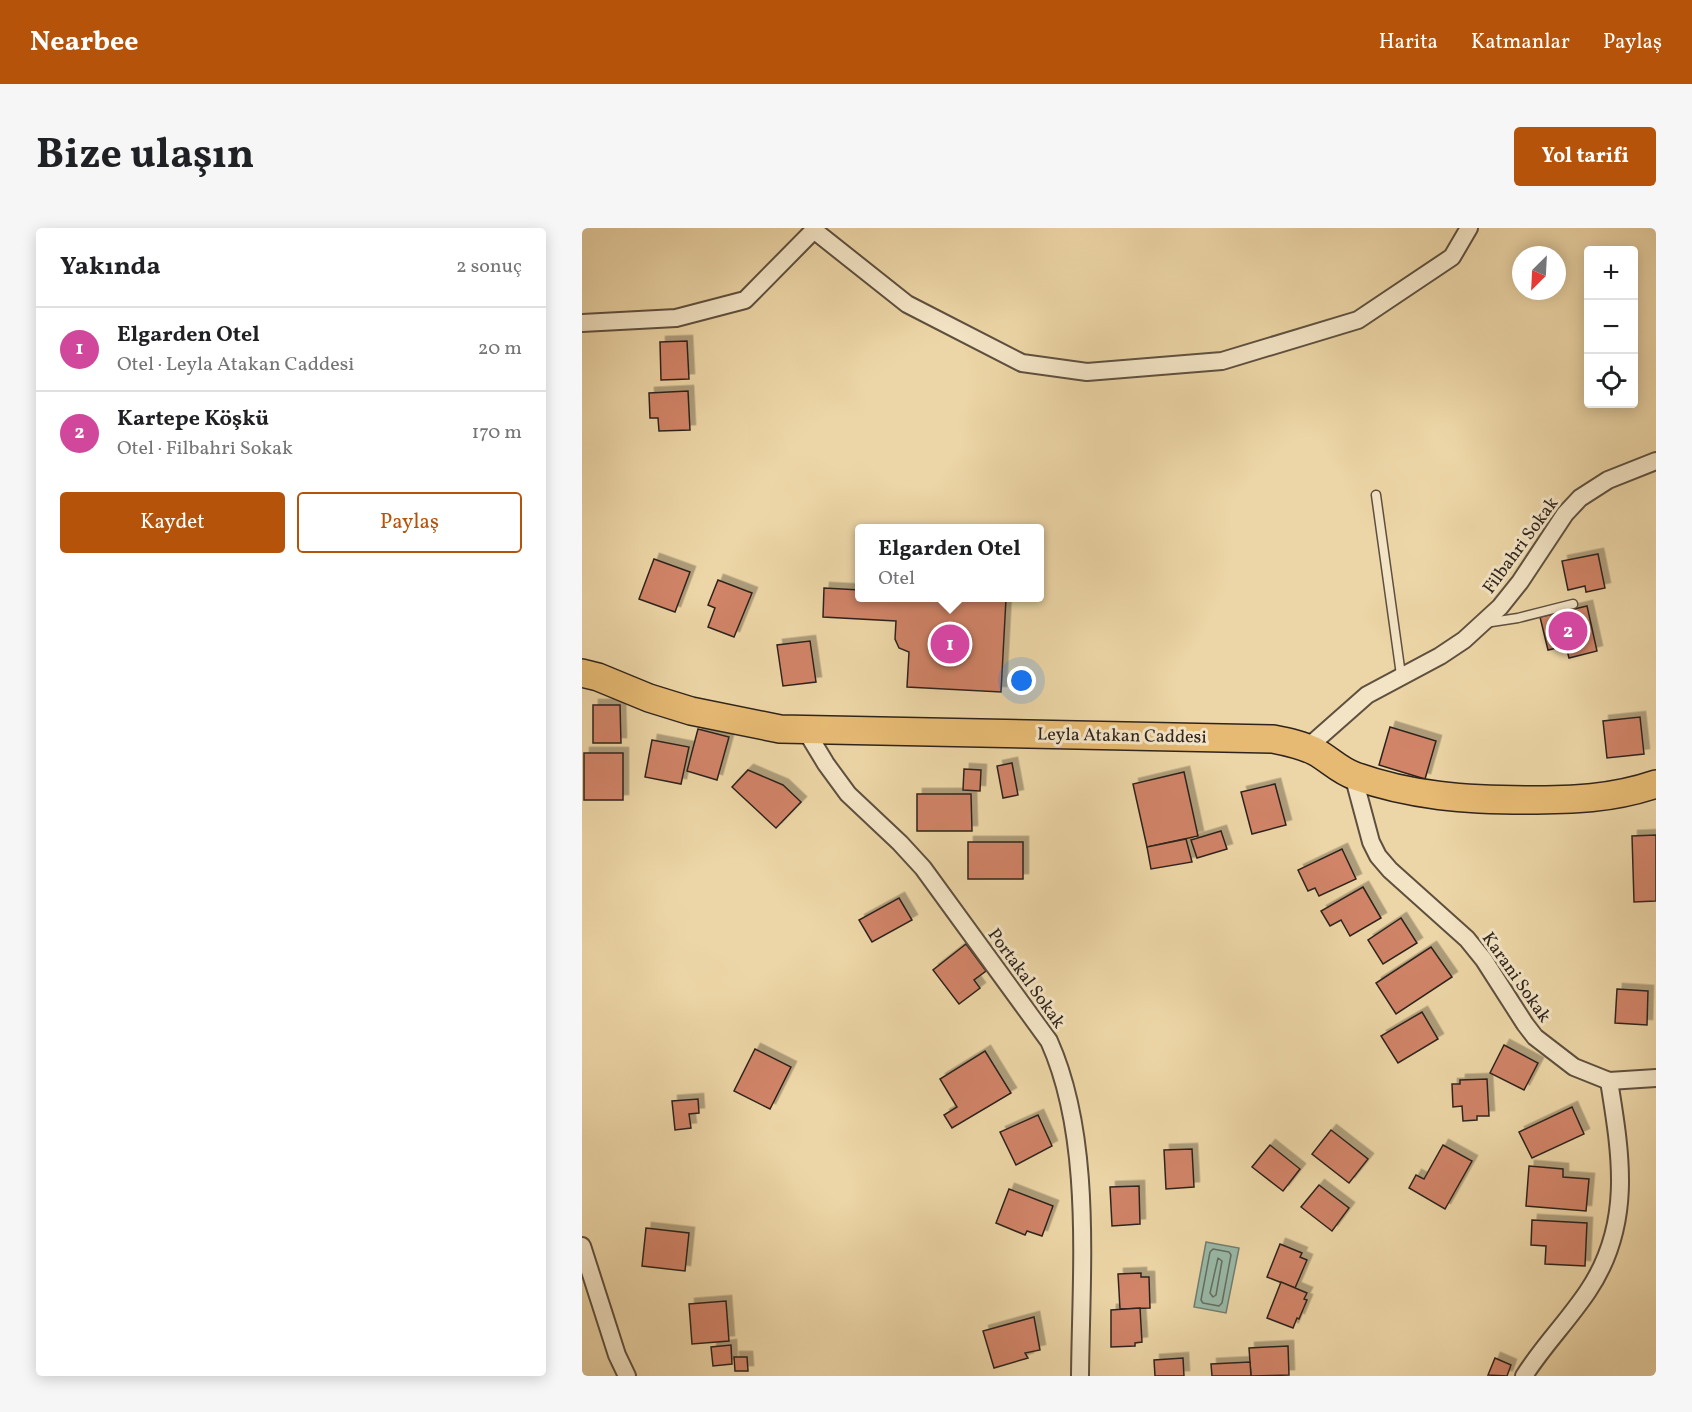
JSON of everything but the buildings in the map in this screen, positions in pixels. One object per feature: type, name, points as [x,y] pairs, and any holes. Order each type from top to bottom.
[{"type":"main road","name":"Leyla Atakan Caddesi","points":[[582,673],[691,711],[758,725],[806,731],[1273,739],[1306,748],[1353,775],[1415,793],[1460,799],[1595,799],[1630,793],[1656,784]]},
{"type":"street","points":[[582,323],[676,318],[744,300],[815,230],[907,304],[1022,363],[1087,372],[1222,361],[1359,320],[1452,257],[1469,228]]},
{"type":"street","name":"Filbahri Sokak","points":[[1306,748],[1367,695],[1440,656],[1464,640],[1500,607],[1520,582],[1565,514],[1580,498],[1608,480],[1656,461]]},
{"type":"street","name":"Portakal Sokak","points":[[806,731],[848,794],[923,868],[1049,1041],[1056,1056],[1067,1087],[1077,1151],[1081,1223],[1080,1376]]},
{"type":"street","name":"Karani Sokak","points":[[1353,775],[1371,842],[1378,856],[1390,870],[1467,939],[1484,960],[1535,1037],[1590,1075],[1609,1081],[1656,1078]]},
{"type":"street","points":[[1524,1376],[1587,1293],[1610,1250],[1618,1210],[1621,1178],[1620,1146],[1609,1081]]},
{"type":"street","points":[[582,1246],[617,1355],[627,1376]]},
{"type":"lane","points":[[1376,495],[1401,675]]},
{"type":"lane","points":[[1481,624],[1518,618],[1573,604]]},
{"type":"water","points":[[1206,1242],[1239,1248],[1226,1313],[1194,1307]]},
{"type":"place","name":"Kartepe Köşkü","points":[[1568,631]]},
{"type":"place","name":"Elgarden Otel","points":[[950,644]]}]
